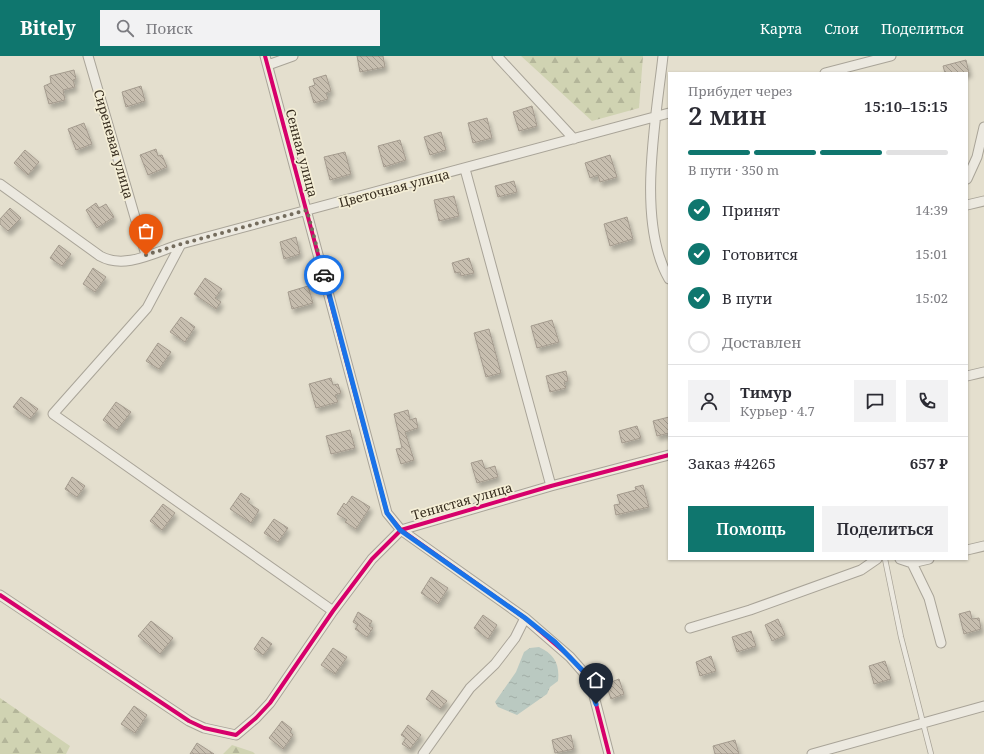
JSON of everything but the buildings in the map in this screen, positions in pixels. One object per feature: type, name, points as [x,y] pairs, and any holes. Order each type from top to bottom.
[{"type":"street","name":"Сиреневая улица","points":[[88,56],[146,255]]},
{"type":"street","name":"Сенная улица","points":[[265,56],[387,513],[400,530],[525,618],[555,642],[586,674],[593,692],[609,754]]},
{"type":"street","points":[[268,65],[293,56]]},
{"type":"street","points":[[497,56],[574,139]]},
{"type":"street","points":[[663,56],[651,166],[651,199],[654,227],[662,266],[668,277]]},
{"type":"street","points":[[829,72],[891,56]]},
{"type":"street","name":"Цветочная улица","points":[[0,184],[108,260],[127,262],[181,244],[465,169],[668,113]]},
{"type":"street","points":[[968,177],[977,157],[984,127]]},
{"type":"street","points":[[465,169],[551,486]]},
{"type":"street","points":[[968,205],[984,201]]},
{"type":"street","points":[[181,244],[147,308],[53,414],[333,611]]},
{"type":"street","points":[[968,376],[984,372]]},
{"type":"street","name":"Тенистая улица","points":[[0,595],[189,722],[204,728],[236,735],[256,718],[270,703],[333,611],[372,559],[400,530],[551,486],[668,456]]},
{"type":"street","points":[[968,550],[984,546]]},
{"type":"street","points":[[690,628],[750,610],[861,570],[876,560]]},
{"type":"street","points":[[903,560],[912,563],[925,560]]},
{"type":"street","points":[[912,563],[929,598],[941,643]]},
{"type":"street","points":[[423,754],[470,688],[495,664],[515,638],[525,618]]},
{"type":"street","points":[[812,754],[984,706]]},
{"type":"lane","points":[[885,560],[901,637],[931,754]]},
{"type":"green space","points":[[521,56],[643,56],[639,108],[592,121]]},
{"type":"green space","points":[[0,698],[70,746],[66,754],[0,754]]},
{"type":"green space","points":[[232,745],[253,752],[255,754],[223,754]]},
{"type":"water","points":[[539,647],[549,653],[555,660],[558,670],[558,681],[550,687],[547,694],[517,715],[498,707],[495,702],[516,672],[524,652],[530,648]]},
{"type":"cycle path","points":[[265,56],[387,513],[401,530],[525,618],[570,657],[585,674],[593,692],[609,754]]},
{"type":"cycle path","points":[[0,595],[189,721],[204,728],[236,735],[256,718],[270,703],[333,611],[372,559],[401,530],[551,486],[668,455]]},
{"type":"way so far","points":[[146,255],[307,210],[324,275]]},
{"type":"route","points":[[324,275],[387,513],[400,530],[525,618],[555,642],[586,674],[596,704]]}]
